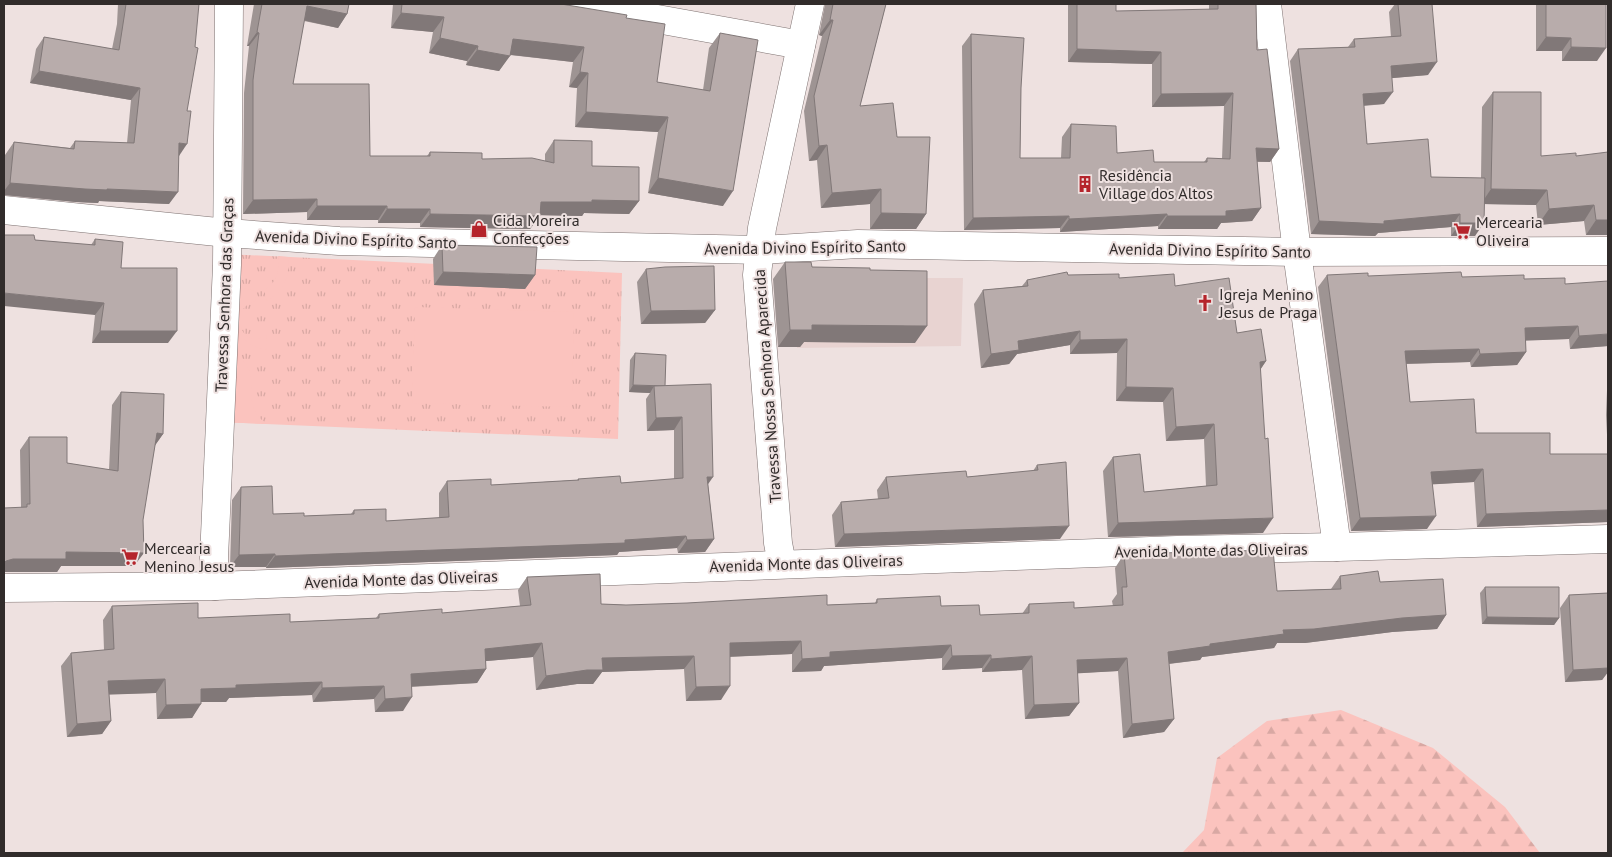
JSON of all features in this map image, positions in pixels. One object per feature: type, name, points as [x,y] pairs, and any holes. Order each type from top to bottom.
[{"type":"main road","name":"Travessa Senhora das Graças","points":[[215,586],[214,558],[227,233],[229,4]]},
{"type":"main road","points":[[574,4],[802,45]]},
{"type":"main road","name":"Travessa Nossa Senhora Aparecida","points":[[782,564],[778,543],[757,275],[762,228],[810,4]]},
{"type":"main road","points":[[1267,4],[1297,252],[1337,548]]},
{"type":"main road","name":"Avenida Divino Espírito Santo","points":[[4,210],[227,233],[339,241],[761,250],[858,244],[1297,252],[1608,251]]},
{"type":"main road","name":"Avenida Monte das Oliveiras","points":[[4,588],[215,586],[1177,550],[1337,548],[1608,539]]},
{"type":"shaded area","points":[[797,278],[963,278],[961,346],[797,348]]},
{"type":"green space","points":[[227,254],[622,273],[618,439],[219,422]]},
{"type":"green space","points":[[278,256],[288,257],[287,277],[278,293],[267,301],[264,290],[269,287],[277,276]]},
{"type":"green space","points":[[238,283],[244,288],[255,291],[256,301],[247,305],[242,312],[240,319],[241,327],[250,338],[266,335],[267,350],[249,343],[230,319]]},
{"type":"green space","points":[[415,307],[574,312],[572,407],[412,403]]},
{"type":"green space","points":[[236,355],[245,363],[250,371],[253,407],[258,416],[267,424],[219,422]]},
{"type":"green space","points":[[1341,710],[1433,748],[1505,807],[1540,853],[1182,853],[1204,830],[1217,758],[1267,721]]},
{"type":"building","points":[[126,4],[199,4],[195,47],[198,48],[187,111],[191,111],[187,144],[179,143],[178,192],[85,189],[10,183],[14,142],[74,149],[75,141],[134,143],[140,88],[39,71],[44,37],[119,50]]},
{"type":"building","points":[[262,4],[349,4],[347,14],[307,6],[293,84],[369,84],[370,156],[430,156],[430,152],[482,153],[482,159],[532,158],[554,163],[554,140],[592,141],[592,166],[639,167],[639,201],[541,202],[540,216],[430,214],[430,209],[387,209],[387,206],[317,206],[317,199],[253,200],[253,80],[259,33],[257,32]]},
{"type":"building","points":[[402,4],[561,4],[627,15],[626,18],[665,24],[657,82],[710,91],[720,33],[758,40],[733,191],[658,178],[668,117],[586,112],[588,73],[580,72],[584,47],[513,39],[510,56],[477,50],[478,46],[440,38],[444,17],[401,13]]},
{"type":"building","points":[[833,4],[886,4],[860,106],[893,103],[897,137],[930,137],[926,214],[881,213],[881,189],[832,193],[827,145],[819,146],[814,96],[833,20],[830,20]]},
{"type":"building","points":[[1077,4],[1116,4],[1116,11],[1218,9],[1218,4],[1256,4],[1257,50],[1267,49],[1279,149],[1256,148],[1261,208],[1226,211],[1226,216],[1167,216],[1167,214],[1069,219],[1069,216],[973,218],[971,34],[1024,38],[1020,158],[1070,158],[1071,124],[1116,126],[1117,153],[1153,150],[1154,162],[1207,162],[1207,158],[1230,159],[1233,93],[1161,94],[1161,52],[1077,49]]},
{"type":"building","points":[[1398,4],[1432,4],[1437,62],[1391,66],[1393,92],[1363,94],[1367,144],[1428,139],[1431,177],[1485,178],[1484,223],[1460,223],[1460,214],[1384,221],[1384,224],[1319,221],[1298,49],[1355,47],[1354,39],[1401,36]]},
{"type":"building","points":[[1546,4],[1606,4],[1606,48],[1571,47],[1571,38],[1546,37]]},
{"type":"building","points":[[1493,92],[1541,92],[1541,156],[1576,153],[1576,156],[1608,152],[1608,220],[1596,220],[1594,205],[1549,209],[1547,190],[1491,189]]},
{"type":"building","points":[[4,235],[34,235],[35,240],[95,245],[95,239],[123,242],[121,268],[177,268],[177,331],[100,331],[104,303],[4,293]]},
{"type":"building","points":[[442,245],[537,247],[535,275],[443,272]]},
{"type":"building","points":[[785,262],[811,262],[812,267],[927,271],[927,326],[812,325],[812,330],[790,330]]},
{"type":"building","points":[[714,266],[715,310],[651,311],[646,269]]},
{"type":"building","points":[[1067,272],[1068,275],[1119,274],[1119,278],[1174,274],[1175,286],[1229,278],[1237,333],[1261,329],[1266,361],[1260,362],[1265,439],[1268,438],[1273,518],[1118,523],[1113,457],[1140,454],[1144,492],[1217,485],[1214,424],[1176,427],[1173,388],[1126,387],[1127,339],[1080,340],[1080,331],[1018,341],[1019,350],[991,354],[983,290],[1028,286],[1027,280]]},
{"type":"building","points":[[1461,272],[1462,277],[1524,275],[1524,279],[1565,278],[1565,284],[1608,281],[1608,334],[1579,336],[1578,326],[1525,328],[1526,352],[1480,354],[1479,349],[1405,351],[1410,402],[1474,399],[1476,433],[1550,433],[1550,454],[1608,454],[1608,510],[1486,514],[1483,469],[1431,472],[1436,516],[1360,518],[1327,275],[1368,273],[1368,276]]},
{"type":"building","points":[[635,353],[666,355],[665,386],[633,385]]},
{"type":"building","points":[[711,384],[713,477],[707,477],[714,539],[687,540],[686,536],[625,540],[625,543],[275,556],[275,554],[239,555],[241,487],[272,486],[273,514],[304,513],[304,516],[354,514],[354,510],[386,509],[386,521],[449,517],[447,481],[491,479],[491,485],[620,476],[621,483],[683,478],[682,417],[656,418],[654,386]]},
{"type":"building","points":[[121,392],[164,394],[163,434],[157,433],[143,520],[144,553],[66,552],[66,559],[13,559],[4,563],[4,508],[27,507],[27,504],[30,504],[29,437],[67,437],[67,463],[118,471]]},
{"type":"building","points":[[1066,462],[1069,526],[844,534],[841,502],[889,498],[886,477],[966,471],[967,477],[1038,470],[1037,465]]},
{"type":"building","points":[[1273,550],[1277,591],[1341,589],[1340,576],[1378,571],[1380,582],[1443,579],[1446,615],[1402,618],[1314,629],[1283,630],[1284,634],[1168,652],[1174,719],[1132,724],[1127,658],[1077,660],[1079,703],[1034,705],[1032,656],[991,659],[991,655],[952,656],[951,645],[830,652],[830,657],[802,659],[801,641],[730,643],[730,686],[696,687],[694,656],[602,658],[603,670],[587,670],[546,676],[542,643],[485,649],[486,669],[411,674],[412,697],[385,699],[384,686],[322,688],[322,682],[236,685],[236,688],[201,689],[201,704],[166,705],[165,679],[108,681],[111,721],[77,724],[71,653],[114,649],[112,606],[198,603],[198,618],[290,614],[290,622],[379,618],[379,614],[442,609],[442,613],[531,605],[527,577],[600,574],[601,604],[687,603],[827,595],[827,605],[877,603],[877,599],[940,596],[941,606],[979,605],[980,615],[1029,613],[1029,604],[1074,602],[1074,608],[1123,605],[1122,587],[1127,587],[1124,554]]},
{"type":"building","points":[[1485,587],[1559,587],[1559,618],[1487,617]]},
{"type":"building","points":[[1608,593],[1608,668],[1573,670],[1569,595]]},
{"type":"place","name":"Residência Village dos Altos","points":[[1085,184]]},
{"type":"place","name":"Cida Moreira Confecções","points":[[479,229]]},
{"type":"place","name":"Mercearia Oliveira","points":[[1462,231]]},
{"type":"place","name":"Igreja Menino Jesus de Praga","points":[[1205,303]]},
{"type":"place","name":"Mercearia Menino Jesus","points":[[130,557]]}]
